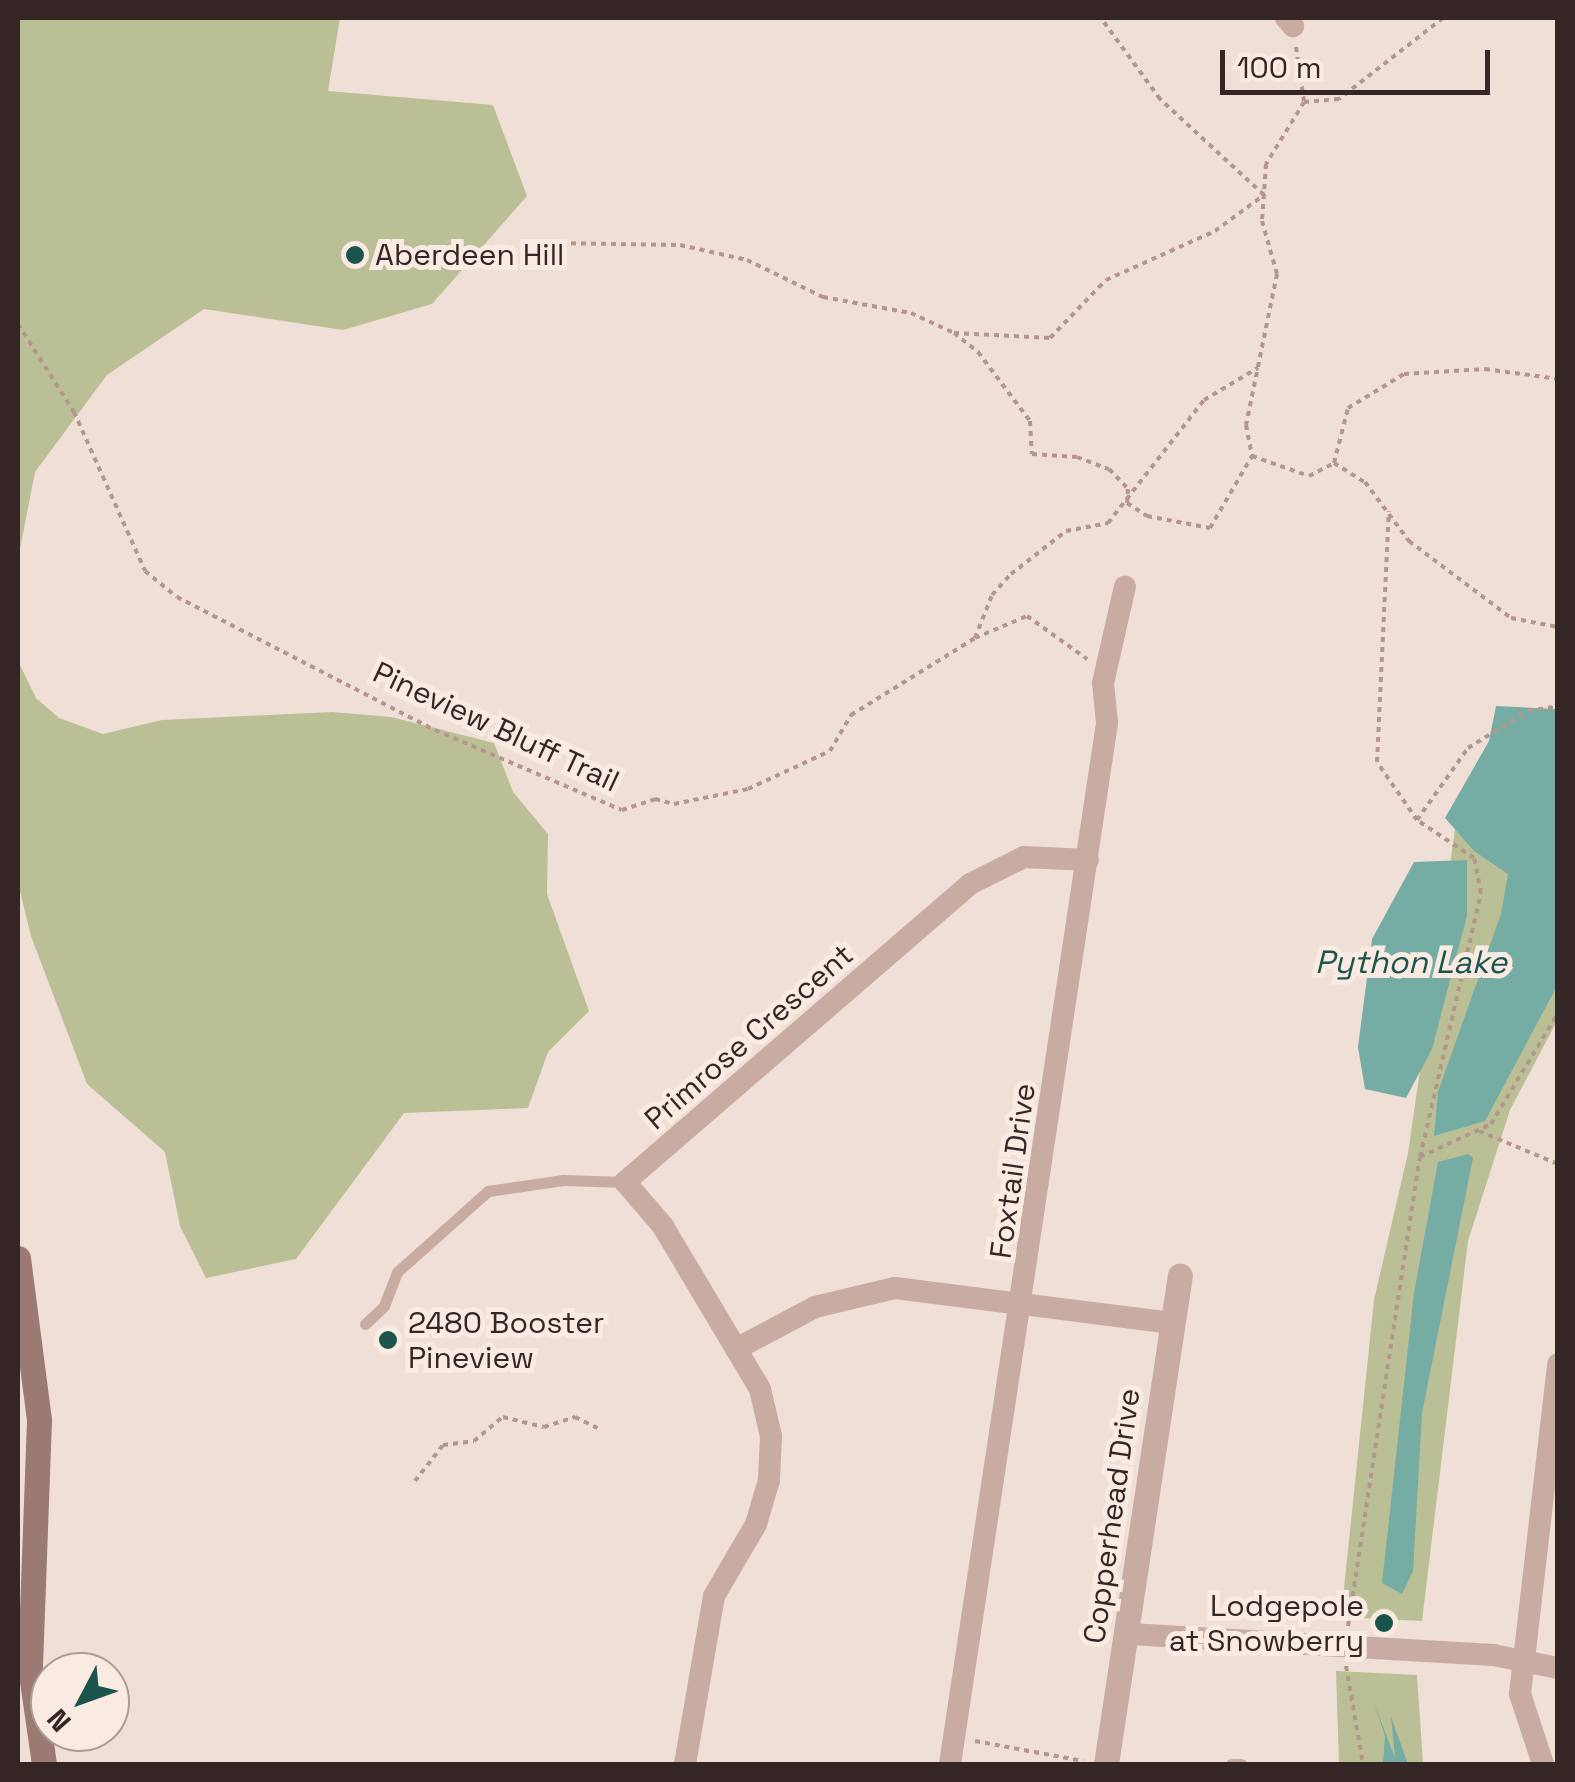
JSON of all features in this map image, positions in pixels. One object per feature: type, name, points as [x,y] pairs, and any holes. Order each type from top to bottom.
[{"type":"main road","points":[[18,1258],[38,1404],[30,1667],[44,1764]]},
{"type":"street","name":"Foxtail Drive","points":[[950,1764],[1024,1304],[1088,860],[1107,724],[1105,674],[1125,586]]},
{"type":"street","name":"Primrose Crescent","points":[[625,1182],[970,884],[1024,857],[1088,860]]},
{"type":"street","points":[[625,1182],[663,1226],[760,1389],[771,1436],[769,1480],[756,1524],[714,1596],[685,1764]]},
{"type":"street","name":"Copperhead Drive","points":[[1100,1764],[1130,1634],[1180,1276]]},
{"type":"street","points":[[736,1350],[814,1306],[856,1292],[895,1288],[1172,1322]]},
{"type":"street","points":[[1543,1764],[1520,1694],[1558,1364]]},
{"type":"street","points":[[1130,1634],[1526,1658],[1558,1668]]},
{"type":"lane","points":[[365,1324],[384,1306],[396,1272],[488,1191],[564,1180],[625,1182]]},
{"type":"lane","points":[[1230,1764],[1241,1764]]},
{"type":"path","points":[[1101,18],[1160,99],[1264,195]]},
{"type":"path","points":[[1304,102],[1340,99],[1443,18]]},
{"type":"path","points":[[1127,503],[1147,516],[1210,528],[1252,456],[1246,425],[1276,274],[1262,221],[1266,164],[1304,102],[1290,22]]},
{"type":"path","points":[[954,333],[1050,338],[1106,280],[1215,231],[1264,195]]},
{"type":"path","points":[[551,242],[680,244],[748,260],[823,297],[911,314],[954,333],[978,352],[1030,421],[1032,454],[1078,457],[1109,468],[1128,490],[1127,503]]},
{"type":"path","name":"Pineview Bluff Trail","points":[[18,324],[74,412],[145,571],[177,598],[434,730],[622,810],[654,799],[674,804],[748,789],[830,751],[850,715],[975,638],[1027,616],[1105,674]]},
{"type":"path","points":[[975,638],[992,595],[1011,574],[1066,531],[1108,523],[1204,400],[1258,368]]},
{"type":"path","points":[[1252,456],[1309,476],[1334,463],[1348,408],[1404,374],[1484,370],[1558,379]]},
{"type":"path","points":[[1334,463],[1365,482],[1409,541],[1512,618],[1558,626]]},
{"type":"path","points":[[1347,1631],[1420,1157],[1482,893],[1474,858],[1417,820],[1377,762],[1390,511]]},
{"type":"path","points":[[1417,820],[1468,748],[1528,711],[1558,706]]},
{"type":"path","points":[[1420,1157],[1492,1124],[1558,1014]]},
{"type":"path","points":[[1478,1130],[1558,1164]]},
{"type":"path","points":[[416,1481],[442,1445],[474,1441],[503,1418],[544,1427],[575,1418],[600,1429]]},
{"type":"path","points":[[1346,1664],[1362,1764]]},
{"type":"path","points":[[975,1741],[1100,1764]]},
{"type":"green space","points":[[18,18],[340,18],[328,91],[493,105],[527,196],[432,304],[343,330],[204,309],[107,375],[35,472],[18,559]]},
{"type":"green space","points":[[18,661],[36,698],[59,718],[103,734],[162,720],[332,712],[391,717],[494,743],[513,792],[548,834],[547,894],[589,1011],[548,1052],[528,1108],[404,1113],[296,1259],[206,1278],[180,1226],[165,1152],[87,1084],[31,936],[18,883]]},
{"type":"green space","points":[[1557,787],[1557,1021],[1510,1110],[1468,1241],[1422,1621],[1341,1617],[1374,1300],[1408,1153],[1458,809]]},
{"type":"green space","points":[[1336,1671],[1417,1675],[1423,1764],[1339,1764]]},
{"type":"water","name":"Python Lake","points":[[1496,706],[1557,709],[1557,986],[1485,1121],[1434,1136],[1438,1092],[1501,914],[1508,874],[1474,851],[1445,818],[1489,741]]},
{"type":"water","name":"Python Lake","points":[[1467,860],[1467,916],[1432,1049],[1406,1098],[1365,1089],[1358,1047],[1372,939],[1414,862]]},
{"type":"water","points":[[1468,1154],[1473,1158],[1422,1413],[1413,1571],[1402,1594],[1382,1583],[1414,1293],[1438,1162]]},
{"type":"water","points":[[1374,1703],[1395,1758],[1391,1717],[1408,1764],[1383,1764],[1385,1736]]},
{"type":"place","name":"Aberdeen Hill","points":[[355,255]]},
{"type":"place","name":"2480 Booster Pineview","points":[[388,1340]]},
{"type":"place","name":"Lodgepole at Snowberry","points":[[1384,1623]]}]
